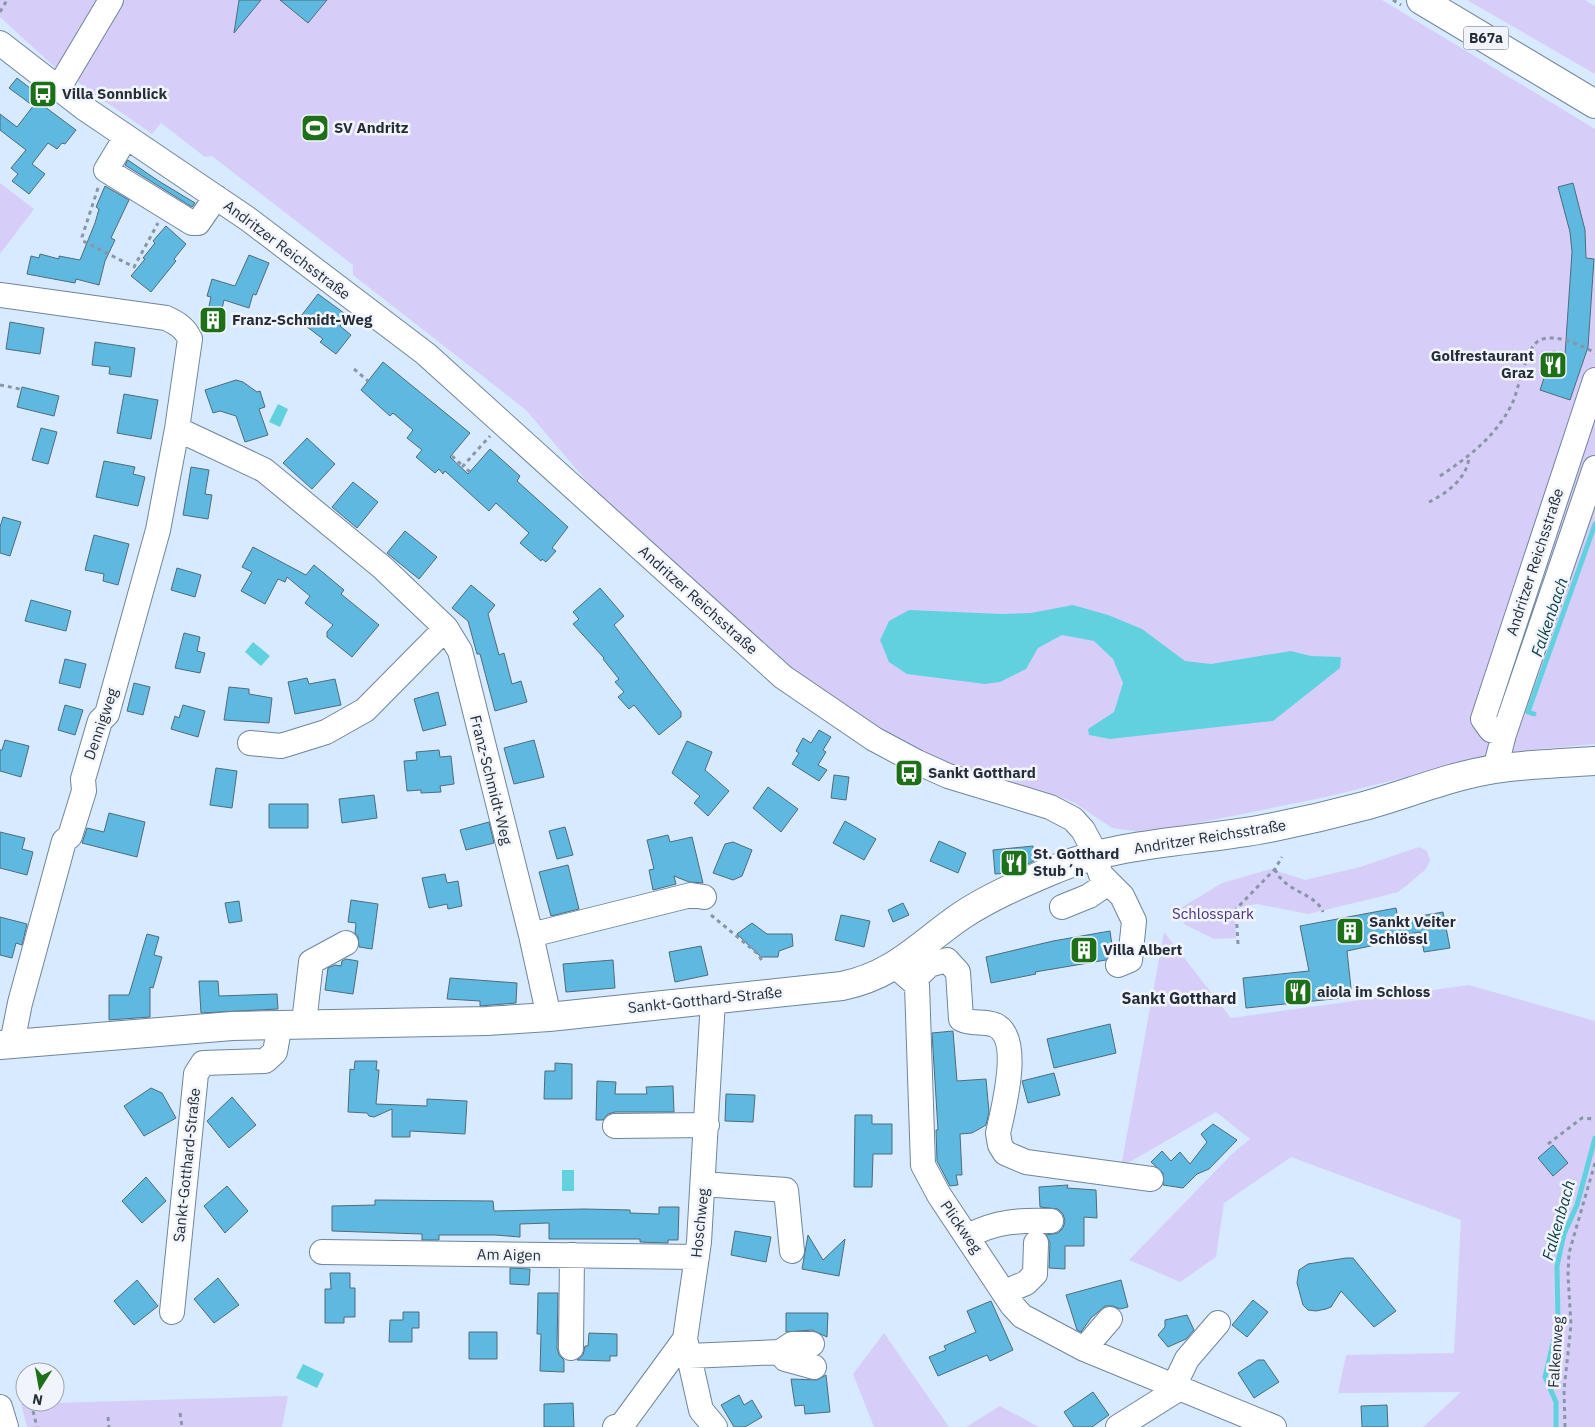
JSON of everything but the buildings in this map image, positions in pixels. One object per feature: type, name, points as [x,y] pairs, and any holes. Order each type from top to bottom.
[{"type":"main road","name":"B67a","points":[[1421,0],[1595,104]]},
{"type":"main road","name":"Andritzer Reichsstraße","points":[[1096,855],[1146,846],[1218,838],[1306,820],[1365,806],[1440,782],[1495,769],[1595,761]]},
{"type":"main road","name":"Sankt-Gotthard-Straße","points":[[6,1044],[292,1023],[487,1021],[549,1017],[842,986],[904,974],[982,904],[1008,889],[1060,867],[1096,855]]},
{"type":"street","points":[[58,89],[111,0]]},
{"type":"street","name":"Andritzer Reichsstraße","points":[[0,43],[58,89],[248,219],[426,354],[789,682],[874,739],[917,762],[948,776],[1065,813],[1083,830],[1096,855]]},
{"type":"street","points":[[126,137],[106,170],[192,223],[198,223],[216,197]]},
{"type":"street","points":[[0,294],[157,316],[178,324],[187,332],[190,340],[177,429]]},
{"type":"street","name":"Andritzer Reichsstraße","points":[[1504,734],[1491,730],[1483,718],[1595,380]]},
{"type":"street","name":"Franz-Schmidt-Weg","points":[[177,429],[264,470],[383,568],[446,628],[460,651],[532,935],[549,1017]]},
{"type":"street","name":"Dennigweg","points":[[6,1044],[20,1003],[64,841],[70,836],[84,790],[83,779],[100,721],[107,714],[158,530],[177,429]]},
{"type":"street","name":"Andritzer Reichsstraße","points":[[1495,769],[1504,734],[1595,468]]},
{"type":"street","points":[[250,743],[281,746],[326,732],[365,710],[446,628]]},
{"type":"street","points":[[1096,855],[1101,875],[1122,896],[1134,921],[1130,960],[1118,965]]},
{"type":"street","points":[[1062,907],[1089,896],[1108,883]]},
{"type":"street","points":[[532,935],[691,896],[704,896]]},
{"type":"street","points":[[292,1023],[311,962],[346,943]]},
{"type":"street","name":"Sankt-Gotthard-Straße","points":[[904,974],[947,960],[958,972],[961,1019],[968,1023],[981,1022],[995,1025],[1004,1032],[1007,1039],[1010,1066],[998,1133],[1000,1145],[1005,1153],[1026,1162],[1150,1179]]},
{"type":"street","name":"Plickweg","points":[[904,974],[917,985],[923,1165],[939,1195],[1022,1316],[1084,1349],[1274,1427]]},
{"type":"street","name":"Hoschweg","points":[[620,1426],[687,1348],[703,1184],[713,1000]]},
{"type":"street","name":"Sankt-Gotthard-Straße","points":[[172,1312],[196,1074],[203,1063],[265,1061],[275,1052],[292,1023]]},
{"type":"street","points":[[615,1126],[707,1125]]},
{"type":"street","points":[[703,1184],[786,1190],[792,1251]]},
{"type":"street","points":[[968,1236],[985,1226],[1002,1222],[1051,1221]]},
{"type":"street","points":[[1005,1292],[1026,1283],[1035,1274],[1036,1243]]},
{"type":"street","name":"Am Aigen","points":[[322,1252],[697,1257]]},
{"type":"street","points":[[571,1348],[572,1256]]},
{"type":"street","points":[[1084,1349],[1110,1319]]},
{"type":"street","points":[[1118,1427],[1177,1387],[1187,1359],[1218,1323]]},
{"type":"street","points":[[715,1427],[701,1410],[687,1348],[780,1352],[786,1359],[813,1355]]},
{"type":"street","points":[[0,1407],[6,1427]]},
{"type":"path","points":[[0,12],[7,0]]},
{"type":"path","points":[[106,170],[82,237],[83,242],[134,267],[167,207]]},
{"type":"path","points":[[1440,476],[1470,456],[1498,428],[1512,403],[1530,348],[1541,339],[1554,339],[1583,346],[1595,352]]},
{"type":"path","points":[[354,370],[368,381]]},
{"type":"path","points":[[0,385],[20,389]]},
{"type":"path","points":[[463,466],[502,422]]},
{"type":"path","points":[[452,456],[470,472]]},
{"type":"path","points":[[1429,502],[1441,496],[1460,480],[1469,466],[1470,456]]},
{"type":"path","points":[[1238,944],[1236,909],[1275,869],[1282,857]]},
{"type":"path","points":[[1275,869],[1286,885],[1315,902],[1324,912]]},
{"type":"path","points":[[704,896],[708,912],[758,954],[762,961]]},
{"type":"path","points":[[1548,1144],[1582,1118],[1595,1119]]},
{"type":"path","name":"Falkenweg","points":[[1565,1427],[1564,1390],[1571,1325],[1568,1275],[1569,1253],[1595,1163]]},
{"type":"path","points":[[33,1412],[38,1427]]},
{"type":"path","points":[[180,1413],[182,1427]]},
{"type":"path","points":[[108,1417],[109,1427]]},
{"type":"green space","points":[[0,0],[100,0],[59,71],[0,17]]},
{"type":"green space","points":[[122,0],[1382,0],[1595,129],[1595,744],[1530,750],[1511,757],[1487,757],[1326,797],[1148,833],[1112,828],[1075,803],[1044,791],[946,766],[915,752],[785,666],[612,511],[526,410],[353,275],[353,265],[212,156],[205,157],[161,123],[152,134],[79,83],[77,77]]},
{"type":"green space","points":[[1467,0],[1585,0],[1595,6],[1595,74]]},
{"type":"green space","points":[[0,183],[34,209],[0,254]]},
{"type":"green space","name":"Schlosspark","points":[[1419,847],[1427,851],[1430,861],[1426,869],[1398,892],[1308,914],[1257,904],[1235,908],[1236,938],[1214,939],[1184,924],[1181,908],[1222,883],[1271,869],[1305,880],[1360,867]]},
{"type":"green space","points":[[1164,932],[1231,1018],[1469,985],[1595,1021],[1595,1427],[1423,1427],[1461,1392],[1338,1393],[1346,1355],[1454,1353],[1461,1220],[1291,1157],[1224,1203],[1216,1257],[1180,1282],[1129,1260],[1232,1154],[1250,1139],[1216,1112],[1121,1167]]},
{"type":"green space","points":[[884,1333],[949,1427],[874,1427],[853,1374]]},
{"type":"green space","points":[[288,1396],[282,1427],[27,1427],[23,1412],[65,1412],[65,1403]]},
{"type":"green space","points":[[1000,1406],[1039,1427],[966,1427]]},
{"type":"water","points":[[278,404],[288,409],[280,427],[269,422]]},
{"type":"water","points":[[1073,605],[1108,615],[1142,629],[1185,661],[1211,664],[1291,651],[1311,656],[1341,657],[1340,668],[1273,721],[1110,739],[1089,735],[1088,729],[1114,712],[1123,683],[1113,659],[1094,641],[1062,635],[1038,648],[1026,669],[1000,682],[985,684],[907,674],[889,662],[880,640],[889,621],[909,610],[1002,614],[1031,613]]},
{"type":"water","points":[[253,642],[270,656],[261,666],[245,652]]},
{"type":"water","points":[[562,1170],[574,1170],[574,1191],[562,1191]]},
{"type":"water","points":[[303,1364],[324,1374],[317,1388],[296,1378]]},
{"type":"waterway","name":"Falkenbach","points":[[1534,714],[1528,712],[1595,524]]},
{"type":"waterway","name":"Falkenbach","points":[[1556,1427],[1556,1402],[1545,1377],[1558,1322],[1557,1266],[1564,1234],[1577,1205],[1595,1138]]},
{"type":"place","name":"Villa Sonnblick","points":[[43,94]]},
{"type":"place","name":"SV Andritz","points":[[315,128]]},
{"type":"place","name":"Franz-Schmidt-Weg","points":[[213,320]]},
{"type":"place","name":"Golfrestaurant Graz","points":[[1553,365]]},
{"type":"place","name":"Sankt Gotthard","points":[[909,773]]},
{"type":"place","name":"St. Gotthard Stub´n","points":[[1014,863]]},
{"type":"place","name":"Sankt Veiter Schlössl","points":[[1350,931]]},
{"type":"place","name":"Villa Albert","points":[[1084,950]]},
{"type":"place","name":"aiola im Schloss","points":[[1298,992]]},
{"type":"district","name":"Sankt Gotthard","points":[[1179,998]]}]
